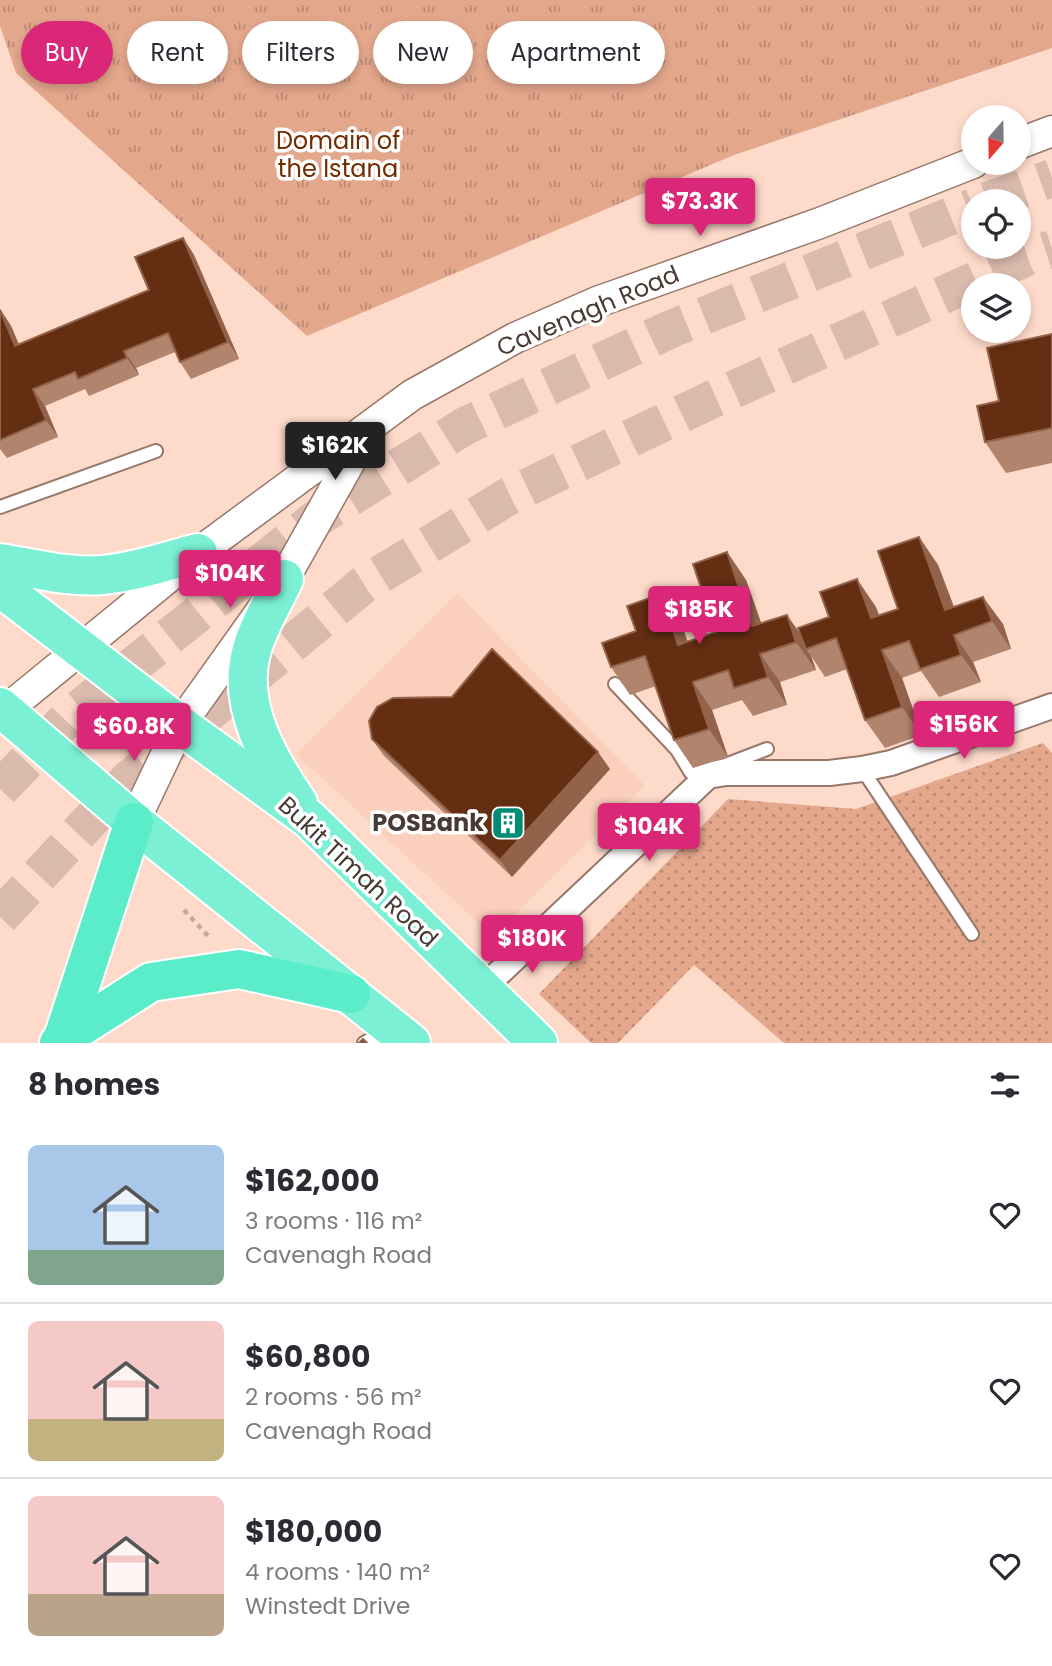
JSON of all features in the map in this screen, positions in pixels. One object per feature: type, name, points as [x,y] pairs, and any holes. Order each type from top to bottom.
[{"type":"highway","points":[[0,563],[68,574],[102,575],[198,553]]},
{"type":"highway","points":[[284,579],[251,652],[248,683],[253,719],[278,774],[309,819]]},
{"type":"highway","name":"Bukit Timah Road","points":[[0,587],[180,725],[309,819],[538,1043]]},
{"type":"highway","points":[[2,711],[134,822],[351,994],[389,1038]]},
{"type":"highway","points":[[61,1041],[134,822]]},
{"type":"highway","points":[[61,1041],[151,982],[239,969],[351,994]]},
{"type":"street","points":[[1031,139],[1052,131]]},
{"type":"street","name":"Cavenagh Road","points":[[2,711],[198,553],[412,395],[515,338],[597,302],[820,223],[961,168]]},
{"type":"street","name":"Cavenagh Road","points":[[134,822],[180,725],[284,579],[371,424]]},
{"type":"street","points":[[483,988],[708,776],[726,769],[829,773],[862,769],[891,763],[1052,706]]},
{"type":"lane","points":[[0,507],[156,451]]},
{"type":"lane","points":[[615,684],[677,750],[691,773],[726,769],[767,749]]},
{"type":"lane","points":[[862,769],[972,934]]},
{"type":"path","points":[[182,908],[239,969]]},
{"type":"shaded area","points":[[457,593],[645,786],[493,937],[296,754]]},
{"type":"green space","name":"Domain of the Istana","points":[[0,0],[1052,0],[1052,48],[734,155],[307,336],[28,84],[113,84],[113,21],[21,21],[21,78],[16,73],[0,26]]},
{"type":"green space","points":[[1043,743],[1052,753],[1052,1043],[784,1043],[694,965],[618,1043],[591,1043],[539,994],[728,799],[856,809]]},
{"type":"building","points":[[183,238],[228,342],[180,362],[168,333],[124,351],[127,358],[78,379],[75,372],[33,389],[46,420],[0,440],[0,310],[15,346],[149,290],[135,257]]},
{"type":"building","points":[[1052,334],[1052,428],[985,442],[977,406],[999,401],[987,348],[1010,343],[1031,343],[1031,339]]},
{"type":"building","points":[[919,537],[945,610],[983,597],[992,621],[954,635],[961,655],[920,669],[909,641],[882,650],[902,707],[865,720],[836,638],[806,649],[798,628],[829,617],[820,592],[857,579],[871,618],[898,609],[878,551]]},
{"type":"building","points":[[727,552],[752,626],[787,615],[796,642],[760,654],[768,677],[734,688],[728,670],[693,682],[709,729],[674,740],[645,656],[611,667],[602,643],[636,631],[627,606],[661,594],[678,645],[716,632],[693,564]]},
{"type":"building","name":"POSBank","points":[[492,649],[598,752],[500,860],[372,739],[369,721],[377,707],[393,698],[452,697]]},
{"type":"tunnel","points":[[1021,189],[1052,178]]},
{"type":"tunnel","points":[[0,789],[68,718],[317,518],[465,426],[671,329],[961,212]]},
{"type":"tunnel","points":[[0,917],[129,779],[363,585],[509,496],[715,398],[1027,257],[1052,249]]},
{"type":"place","name":"POSBank","points":[[508,823]]}]
